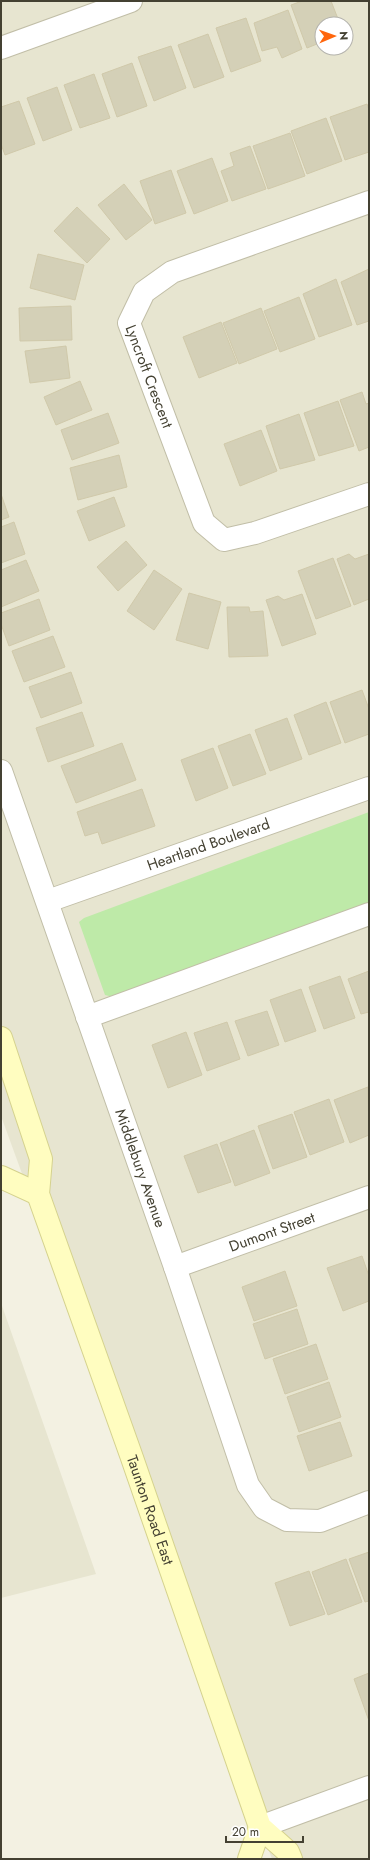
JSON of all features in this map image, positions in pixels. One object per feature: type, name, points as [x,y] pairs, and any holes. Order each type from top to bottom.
[{"type":"main road","name":"Taunton Road East","points":[[1,1038],[41,1159],[38,1194],[131,1455],[260,1827],[288,1852],[291,1859]]},
{"type":"main road","points":[[1,1177],[38,1194]]},
{"type":"main road","points":[[249,1859],[260,1827]]},
{"type":"street","points":[[1,48],[131,1]]},
{"type":"street","name":"Lyncroft Crescent","points":[[369,202],[172,272],[144,292],[129,323],[204,523],[224,540],[255,534],[369,494]]},
{"type":"street","name":"Middlebury Avenue","points":[[1,771],[48,901],[175,1267],[248,1485],[264,1508],[286,1520],[320,1520],[369,1502]]},
{"type":"street","name":"Heartland Boulevard","points":[[48,901],[369,788]]},
{"type":"street","points":[[87,1017],[369,914]]},
{"type":"street","name":"Dumont Street","points":[[175,1267],[369,1197]]},
{"type":"street","points":[[260,1827],[369,1786]]},
{"type":"shaded area","points":[[1,1],[369,1],[369,1859],[272,1859],[1,1116]]},
{"type":"shaded area","points":[[1,1303],[96,1574],[1,1598]]},
{"type":"green space","points":[[369,812],[369,905],[113,997],[105,995],[79,922],[84,918]]},
{"type":"building","points":[[302,1],[331,1],[337,16],[314,16],[314,45],[307,48],[291,5]]},
{"type":"building","points":[[288,10],[302,49],[282,58],[277,47],[262,51],[254,23]]},
{"type":"building","points":[[246,18],[261,61],[231,72],[216,28]]},
{"type":"building","points":[[208,34],[224,77],[194,88],[178,45]]},
{"type":"building","points":[[171,46],[186,88],[154,101],[138,57]]},
{"type":"building","points":[[132,63],[147,106],[117,117],[102,74]]},
{"type":"building","points":[[94,74],[110,118],[80,128],[64,85]]},
{"type":"building","points":[[57,87],[72,130],[43,141],[27,98]]},
{"type":"building","points":[[19,101],[35,144],[5,155],[1,144],[1,107]]},
{"type":"building","points":[[367,104],[369,110],[369,152],[345,160],[330,117]]},
{"type":"building","points":[[326,118],[342,161],[307,174],[291,131]]},
{"type":"building","points":[[290,133],[305,176],[268,189],[253,146]]},
{"type":"building","points":[[250,146],[266,189],[232,201],[221,171],[234,166],[230,153]]},
{"type":"building","points":[[212,158],[228,201],[194,214],[177,171]]},
{"type":"building","points":[[171,170],[186,213],[155,224],[140,181]]},
{"type":"building","points":[[124,184],[152,220],[126,240],[98,205]]},
{"type":"building","points":[[77,207],[110,239],[87,263],[54,231]]},
{"type":"building","points":[[38,254],[84,265],[75,300],[30,288]]},
{"type":"building","points":[[369,269],[369,321],[357,325],[341,282]]},
{"type":"building","points":[[336,279],[352,325],[319,337],[303,294]]},
{"type":"building","points":[[299,297],[315,339],[280,352],[264,311]]},
{"type":"building","points":[[71,306],[72,340],[20,341],[19,308]]},
{"type":"building","points":[[261,308],[277,349],[239,364],[223,323]]},
{"type":"building","points":[[221,322],[237,363],[199,378],[183,337]]},
{"type":"building","points":[[66,346],[70,378],[30,383],[25,351]]},
{"type":"building","points":[[80,381],[92,410],[56,425],[44,397]]},
{"type":"building","points":[[362,392],[366,404],[369,403],[369,447],[359,451],[340,400]]},
{"type":"building","points":[[338,401],[354,446],[319,456],[304,413]]},
{"type":"building","points":[[108,413],[119,443],[72,460],[61,430]]},
{"type":"building","points":[[299,414],[315,460],[280,469],[266,426]]},
{"type":"building","points":[[261,430],[277,471],[240,486],[224,444]]},
{"type":"building","points":[[119,455],[127,487],[78,500],[70,468]]},
{"type":"building","points":[[1,494],[9,517],[1,520]]},
{"type":"building","points":[[114,497],[125,526],[89,541],[77,511]]},
{"type":"building","points":[[14,522],[25,554],[1,563],[1,527]]},
{"type":"building","points":[[126,541],[147,565],[118,591],[97,567]]},
{"type":"building","points":[[349,554],[355,559],[369,554],[369,599],[354,605],[337,559]]},
{"type":"building","points":[[333,558],[351,606],[316,619],[298,571]]},
{"type":"building","points":[[26,560],[39,591],[1,607],[1,570]]},
{"type":"building","points":[[154,570],[182,589],[154,630],[127,611]]},
{"type":"building","points":[[189,593],[221,602],[208,649],[176,640]]},
{"type":"building","points":[[302,594],[316,634],[282,646],[266,600],[278,596],[284,600]]},
{"type":"building","points":[[39,599],[50,630],[9,646],[1,624],[1,613]]},
{"type":"building","points":[[227,607],[249,607],[250,612],[263,611],[268,656],[229,657]]},
{"type":"building","points":[[53,636],[65,667],[24,682],[12,651]]},
{"type":"building","points":[[71,672],[82,703],[41,718],[29,687]]},
{"type":"building","points":[[362,690],[369,709],[369,734],[345,743],[330,702]]},
{"type":"building","points":[[326,702],[341,743],[309,755],[294,715]]},
{"type":"building","points":[[82,712],[94,746],[48,762],[36,728]]},
{"type":"building","points":[[287,718],[302,759],[270,771],[255,730]]},
{"type":"building","points":[[250,734],[266,774],[233,786],[218,746]]},
{"type":"building","points":[[122,743],[136,780],[76,803],[61,766]]},
{"type":"building","points":[[213,748],[228,788],[196,801],[181,760]]},
{"type":"building","points":[[142,789],[155,826],[102,844],[98,832],[85,836],[77,812]]},
{"type":"building","points":[[369,971],[369,1012],[361,1014],[348,979]]},
{"type":"building","points":[[340,976],[355,1018],[324,1029],[309,987]]},
{"type":"building","points":[[301,989],[316,1031],[285,1042],[270,1000]]},
{"type":"building","points":[[267,1011],[279,1045],[248,1056],[235,1021]]},
{"type":"building","points":[[227,1022],[240,1059],[207,1071],[194,1033]]},
{"type":"building","points":[[186,1032],[202,1075],[168,1088],[152,1045]]},
{"type":"building","points":[[368,1087],[369,1135],[350,1143],[334,1100]]},
{"type":"building","points":[[329,1099],[344,1142],[310,1155],[294,1112]]},
{"type":"building","points":[[292,1114],[307,1157],[273,1169],[258,1126]]},
{"type":"building","points":[[254,1130],[270,1173],[235,1186],[220,1143]]},
{"type":"building","points":[[217,1144],[231,1182],[198,1193],[184,1156]]},
{"type":"building","points":[[362,1256],[369,1276],[369,1301],[343,1311],[327,1268]]},
{"type":"building","points":[[285,1271],[297,1306],[254,1321],[242,1287]]},
{"type":"building","points":[[297,1309],[308,1344],[265,1359],[253,1324]]},
{"type":"building","points":[[316,1344],[328,1379],[285,1394],[273,1359]]},
{"type":"building","points":[[329,1382],[341,1417],[299,1432],[287,1397]]},
{"type":"building","points":[[340,1422],[352,1456],[309,1471],[297,1436]]},
{"type":"building","points":[[369,1552],[369,1601],[365,1602],[349,1559]]},
{"type":"building","points":[[346,1559],[362,1602],[328,1615],[312,1572]]},
{"type":"building","points":[[309,1571],[325,1614],[290,1626],[275,1583]]},
{"type":"building","points":[[369,1673],[369,1721],[354,1679]]}]
